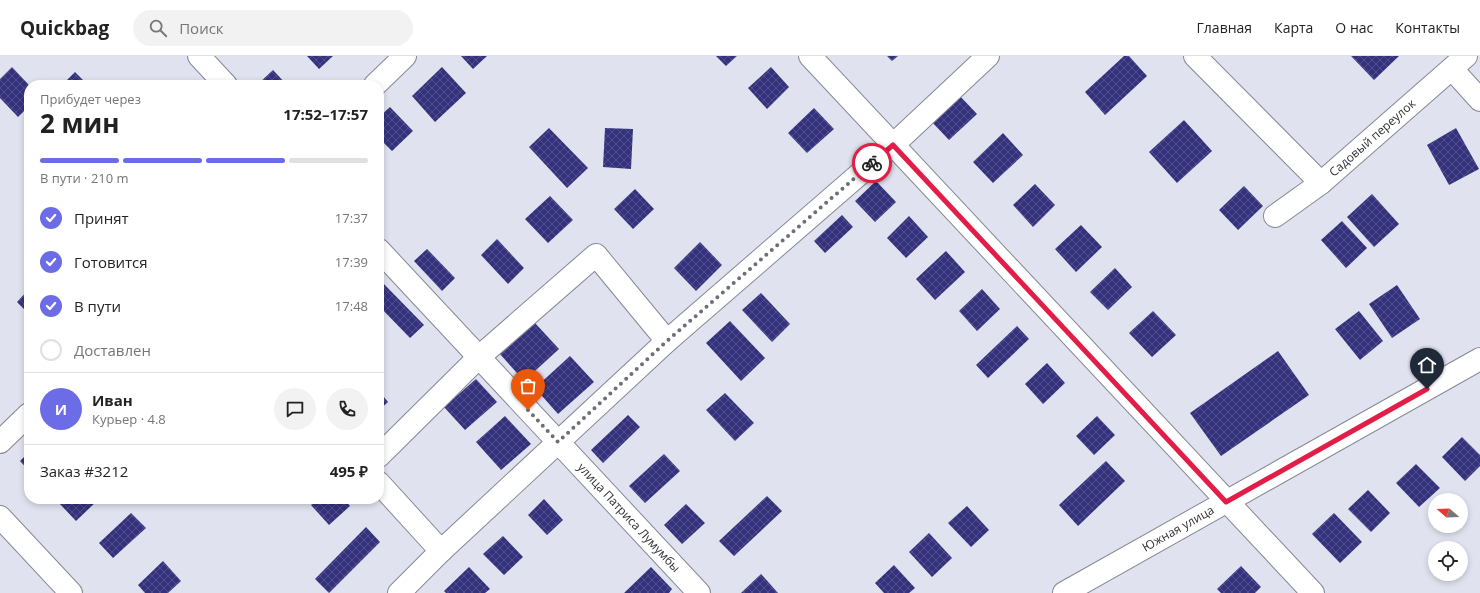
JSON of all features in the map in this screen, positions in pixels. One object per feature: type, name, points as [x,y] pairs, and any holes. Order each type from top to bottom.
[{"type":"street","points":[[199,56],[221,80]]},
{"type":"street","points":[[380,80],[405,56]]},
{"type":"street","points":[[810,56],[1226,502],[1313,593]]},
{"type":"street","points":[[399,593],[441,550],[667,341],[893,145],[988,56]]},
{"type":"street","points":[[1195,56],[1322,183]]},
{"type":"street","points":[[1459,63],[1480,100]]},
{"type":"street","name":"Садовый переулок","points":[[1275,216],[1322,183],[1459,63]]},
{"type":"street","name":"улица Патриса Лумумбы","points":[[384,255],[699,593]]},
{"type":"street","points":[[384,451],[479,357],[596,255],[667,341]]},
{"type":"street","name":"Южная улица","points":[[1064,593],[1480,359]]},
{"type":"street","points":[[0,442],[24,419]]},
{"type":"street","points":[[384,488],[441,550]]},
{"type":"street","points":[[0,517],[71,593]]},
{"type":"building","points":[[307,56],[333,56],[319,69]]},
{"type":"building","points":[[461,56],[487,56],[473,69]]},
{"type":"building","points":[[716,56],[737,56],[726,66]]},
{"type":"building","points":[[887,56],[898,56],[892,61]]},
{"type":"building","points":[[1124,56],[1129,56],[1147,76],[1105,115],[1085,92]]},
{"type":"building","points":[[1351,56],[1399,56],[1374,80]]},
{"type":"building","points":[[12,67],[24,80],[24,111],[18,117],[0,98],[0,79]]},
{"type":"building","points":[[442,67],[466,93],[435,122],[412,96]]},
{"type":"building","points":[[771,67],[789,87],[767,109],[748,88]]},
{"type":"building","points":[[273,70],[282,80],[262,80]]},
{"type":"building","points":[[75,72],[83,80],[67,80]]},
{"type":"building","points":[[959,95],[977,114],[949,140],[931,121]]},
{"type":"building","points":[[390,107],[413,131],[392,151],[384,143],[384,112]]},
{"type":"building","points":[[814,108],[834,129],[807,153],[788,133]]},
{"type":"building","points":[[1184,120],[1212,151],[1177,183],[1149,152]]},
{"type":"building","points":[[549,128],[588,168],[567,188],[529,147]]},
{"type":"building","points":[[605,128],[633,129],[631,169],[603,167]]},
{"type":"building","points":[[1456,128],[1479,169],[1449,185],[1427,145]]},
{"type":"building","points":[[1003,133],[1023,155],[993,183],[973,162]]},
{"type":"building","points":[[876,181],[896,202],[875,222],[855,201]]},
{"type":"building","points":[[1035,184],[1055,205],[1033,227],[1013,205]]},
{"type":"building","points":[[1244,186],[1263,206],[1238,230],[1219,210]]},
{"type":"building","points":[[635,189],[654,209],[633,229],[614,209]]},
{"type":"building","points":[[1372,194],[1399,224],[1374,247],[1347,217]]},
{"type":"building","points":[[550,196],[573,220],[548,243],[525,219]]},
{"type":"building","points":[[842,215],[853,227],[825,253],[814,241]]},
{"type":"building","points":[[909,216],[928,237],[906,258],[887,238]]},
{"type":"building","points":[[1342,221],[1367,248],[1346,268],[1321,240]]},
{"type":"building","points":[[1081,225],[1102,247],[1076,272],[1055,249]]},
{"type":"building","points":[[497,239],[524,268],[508,284],[481,255]]},
{"type":"building","points":[[700,242],[722,265],[696,291],[674,268]]},
{"type":"building","points":[[427,249],[455,278],[442,291],[414,261]]},
{"type":"building","points":[[946,251],[965,272],[935,300],[916,279]]},
{"type":"building","points":[[1115,268],[1132,287],[1108,310],[1090,292]]},
{"type":"building","points":[[384,284],[424,325],[410,338],[384,311]]},
{"type":"building","points":[[1397,285],[1420,319],[1392,338],[1369,304]]},
{"type":"building","points":[[982,289],[1000,309],[977,331],[959,311]]},
{"type":"building","points":[[761,293],[790,324],[772,342],[742,310]]},
{"type":"building","points":[[24,294],[24,309],[17,302]]},
{"type":"building","points":[[1153,311],[1176,335],[1152,357],[1129,333]]},
{"type":"building","points":[[1359,311],[1383,341],[1360,360],[1335,329]]},
{"type":"building","points":[[730,321],[765,358],[741,381],[706,343]]},
{"type":"building","points":[[535,323],[559,349],[524,381],[500,354]]},
{"type":"building","points":[[1017,326],[1029,339],[988,378],[976,365]]},
{"type":"building","points":[[1278,351],[1309,395],[1221,456],[1190,413]]},
{"type":"building","points":[[570,356],[594,382],[558,414],[535,388]]},
{"type":"building","points":[[1047,363],[1065,383],[1043,404],[1025,384]]},
{"type":"building","points":[[476,379],[497,402],[465,430],[444,407]]},
{"type":"building","points":[[725,393],[754,423],[735,441],[706,410]]},
{"type":"building","points":[[384,397],[388,402],[384,406]]},
{"type":"building","points":[[628,415],[640,427],[603,463],[591,450]]},
{"type":"building","points":[[505,416],[531,444],[501,470],[476,442]]},
{"type":"building","points":[[1097,416],[1115,435],[1094,455],[1076,436]]},
{"type":"building","points":[[1462,437],[1480,455],[1480,466],[1465,481],[1442,457]]},
{"type":"building","points":[[664,454],[680,471],[645,503],[629,486]]},
{"type":"building","points":[[24,457],[24,465],[20,461]]},
{"type":"building","points":[[1106,461],[1125,481],[1078,526],[1059,505]]},
{"type":"building","points":[[1416,464],[1440,488],[1434,493],[1428,493],[1428,499],[1419,507],[1396,483]]},
{"type":"building","points":[[1368,490],[1390,513],[1371,532],[1348,509]]},
{"type":"building","points":[[767,496],[782,511],[734,556],[719,541]]},
{"type":"building","points":[[544,499],[563,520],[547,535],[528,515]]},
{"type":"building","points":[[60,504],[94,504],[76,521]]},
{"type":"building","points":[[348,504],[350,506],[329,525],[311,505]]},
{"type":"building","points":[[686,504],[705,523],[682,544],[664,525]]},
{"type":"building","points":[[967,506],[989,530],[971,547],[948,523]]},
{"type":"building","points":[[131,513],[146,528],[113,558],[99,543]]},
{"type":"building","points":[[1334,513],[1362,542],[1340,563],[1312,534]]},
{"type":"building","points":[[366,527],[380,542],[329,593],[315,579]]},
{"type":"building","points":[[929,533],[952,558],[932,577],[909,552]]},
{"type":"building","points":[[503,536],[523,557],[504,575],[483,554]]},
{"type":"building","points":[[163,561],[181,581],[168,593],[145,593],[138,585]]},
{"type":"building","points":[[894,565],[915,588],[909,593],[884,593],[875,583]]},
{"type":"building","points":[[1241,566],[1261,587],[1255,593],[1221,593],[1217,589]]},
{"type":"building","points":[[469,567],[490,589],[485,593],[446,593],[444,591]]},
{"type":"building","points":[[651,567],[672,589],[669,593],[624,593]]},
{"type":"building","points":[[761,574],[778,593],[741,593]]},
{"type":"way so far","points":[[528,410],[558,442],[667,341],[872,163]]},
{"type":"route","points":[[872,163],[893,145],[1226,502],[1427,389]]}]
